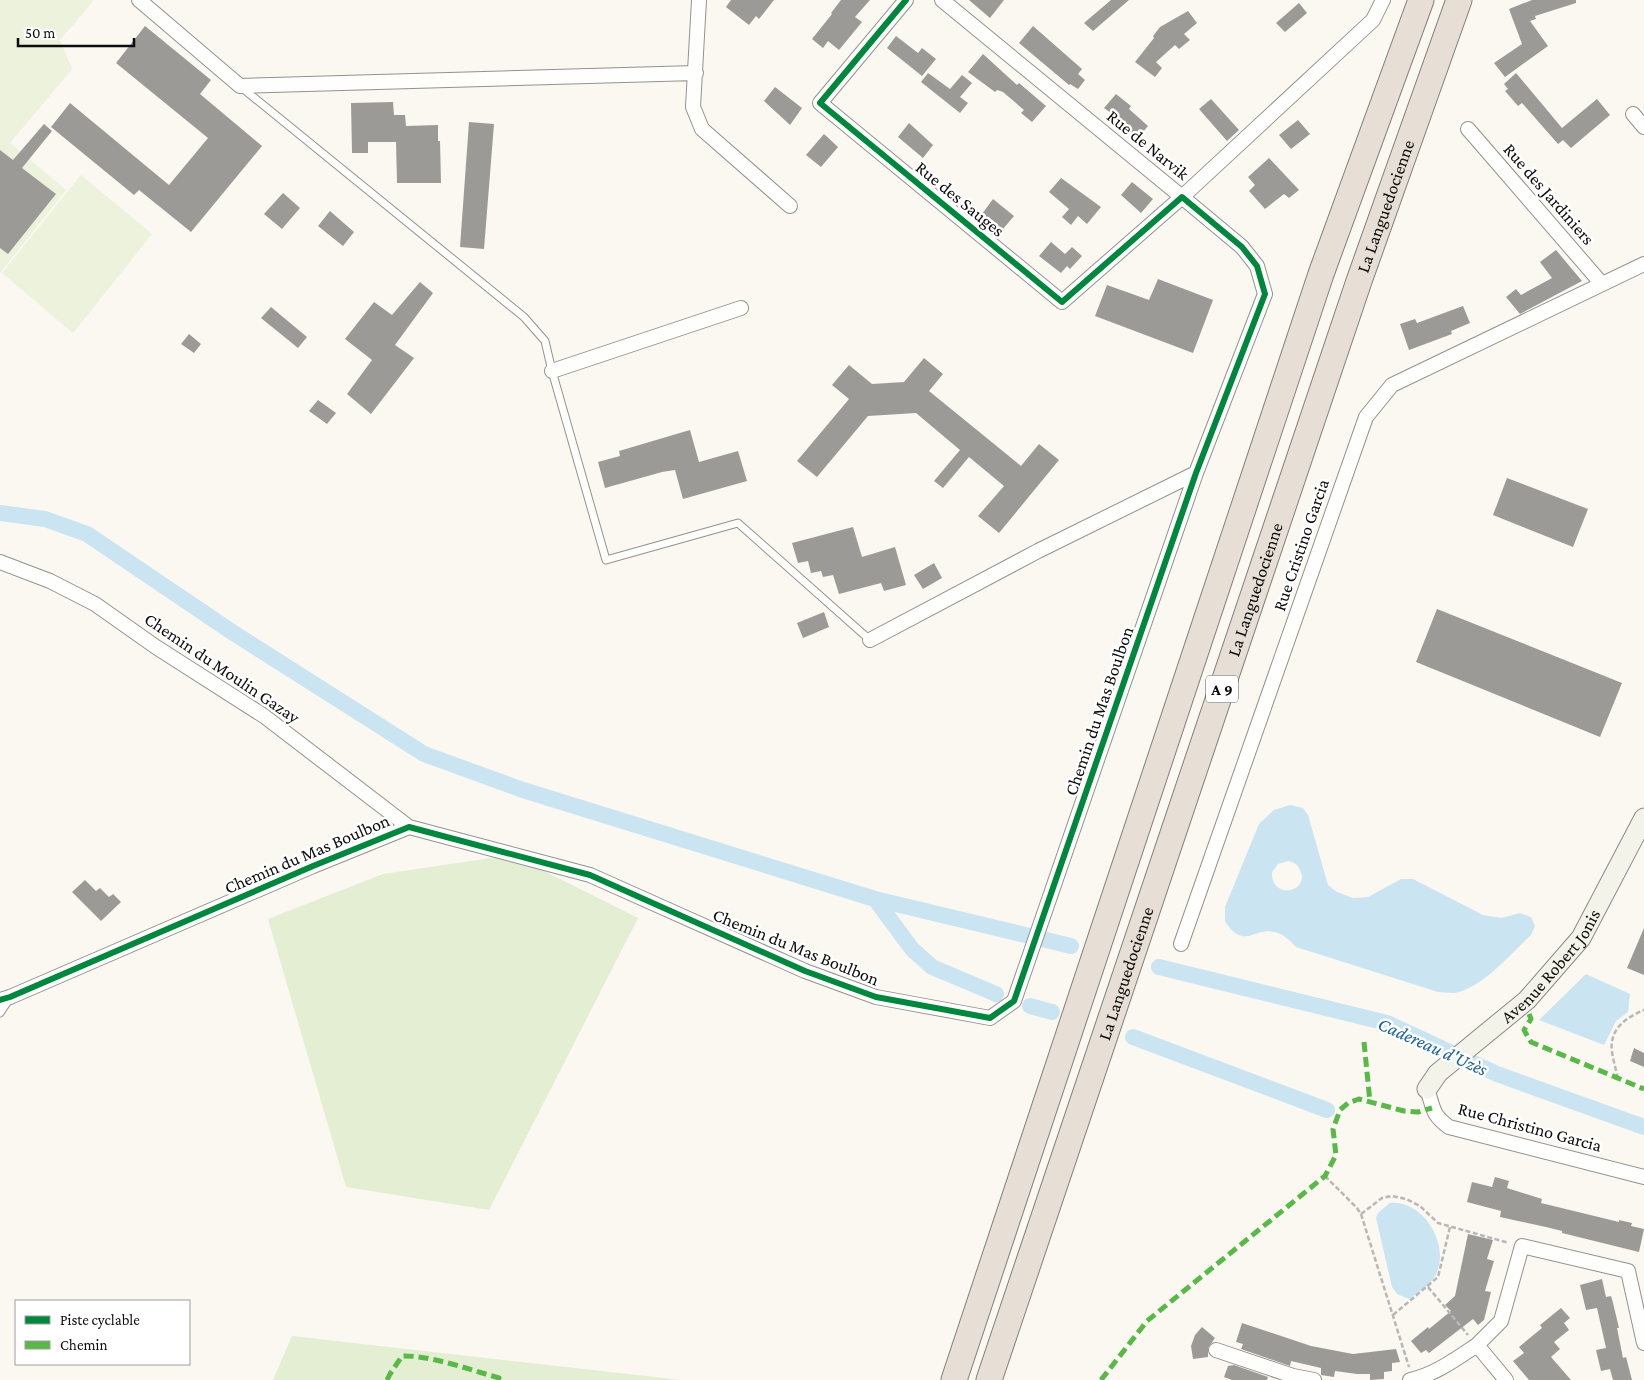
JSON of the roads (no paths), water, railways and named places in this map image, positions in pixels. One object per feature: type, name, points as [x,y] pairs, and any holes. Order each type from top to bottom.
[{"type":"highway","name":"La Languedocienne","points":[[954,1380],[1321,274],[1422,0]]},
{"type":"highway","name":"La Languedocienne","points":[[990,1380],[1359,281],[1459,0]]},
{"type":"street","points":[[139,0],[240,86],[696,73]]},
{"type":"street","points":[[699,0],[693,107],[702,129],[790,206]]},
{"type":"street","name":"Rue des Sauges","points":[[906,0],[820,103],[1062,302],[1182,197]]},
{"type":"street","name":"Rue de Narvik","points":[[942,0],[1182,197],[1373,20],[1382,0]]},
{"type":"street","points":[[1633,114],[1644,127]]},
{"type":"street","name":"Rue des Jardiniers","points":[[1468,129],[1602,284]]},
{"type":"street","name":"Chemin du Mas Boulbon","points":[[5,999],[313,866],[409,827],[590,875],[805,971],[876,997],[990,1018],[1014,1002],[1196,473],[1265,294],[1257,266],[1242,247],[1182,197]]},
{"type":"street","name":"Rue Cristino Garcia","points":[[1180,944],[1366,417],[1392,385],[1644,264]]},
{"type":"street","points":[[552,371],[741,308]]},
{"type":"street","points":[[870,640],[1038,551],[1196,473]]},
{"type":"street","name":"Chemin du Moulin Gazay","points":[[0,562],[50,581],[95,604],[264,716],[409,827]]},
{"type":"street","name":"Avenue Robert Jonis","points":[[1427,1089],[1438,1073],[1527,1000],[1581,938],[1644,818]]},
{"type":"street","name":"Rue Christino Garcia","points":[[1427,1089],[1432,1108],[1438,1119],[1449,1127],[1644,1177]]},
{"type":"street","points":[[1411,1380],[1450,1363],[1477,1345],[1501,1321],[1522,1246],[1628,1271],[1644,1343]]},
{"type":"street","points":[[1477,1345],[1506,1380]]},
{"type":"street","points":[[1216,1350],[1293,1378],[1314,1380]]},
{"type":"lane","points":[[240,86],[524,317],[545,341],[606,560],[738,523],[870,640]]},
{"type":"lane","points":[[0,1013],[5,999]]},
{"type":"water","points":[[1290,805],[1303,808],[1308,815],[1328,885],[1337,892],[1353,898],[1368,897],[1401,879],[1413,879],[1483,915],[1501,918],[1520,913],[1531,917],[1535,926],[1531,935],[1486,977],[1465,990],[1454,993],[1438,992],[1296,947],[1284,936],[1275,932],[1270,931],[1241,936],[1231,929],[1225,921],[1225,907],[1259,824],[1274,810]],"holes":[[[1288,861],[1298,866],[1302,877],[1296,888],[1283,890],[1273,881],[1272,872],[1278,864]]]},
{"type":"water","points":[[1586,974],[1630,994],[1628,1012],[1616,1021],[1604,1045],[1539,1020]]},
{"type":"water","points":[[1390,1203],[1402,1204],[1413,1208],[1423,1216],[1436,1237],[1439,1249],[1440,1261],[1435,1276],[1425,1287],[1409,1299],[1397,1294],[1392,1287],[1376,1218],[1378,1213]]},
{"type":"waterway","points":[[0,513],[45,519],[87,534],[232,632],[424,754],[523,790],[875,899],[1071,946]]},
{"type":"waterway","points":[[875,899],[912,949],[932,967],[996,994]]},
{"type":"waterway","name":"Cadereau d'Uzès","points":[[1159,967],[1387,1023],[1497,1074],[1644,1127]]},
{"type":"waterway","points":[[1030,1006],[1052,1012]]},
{"type":"waterway","points":[[1133,1037],[1327,1110]]}]
